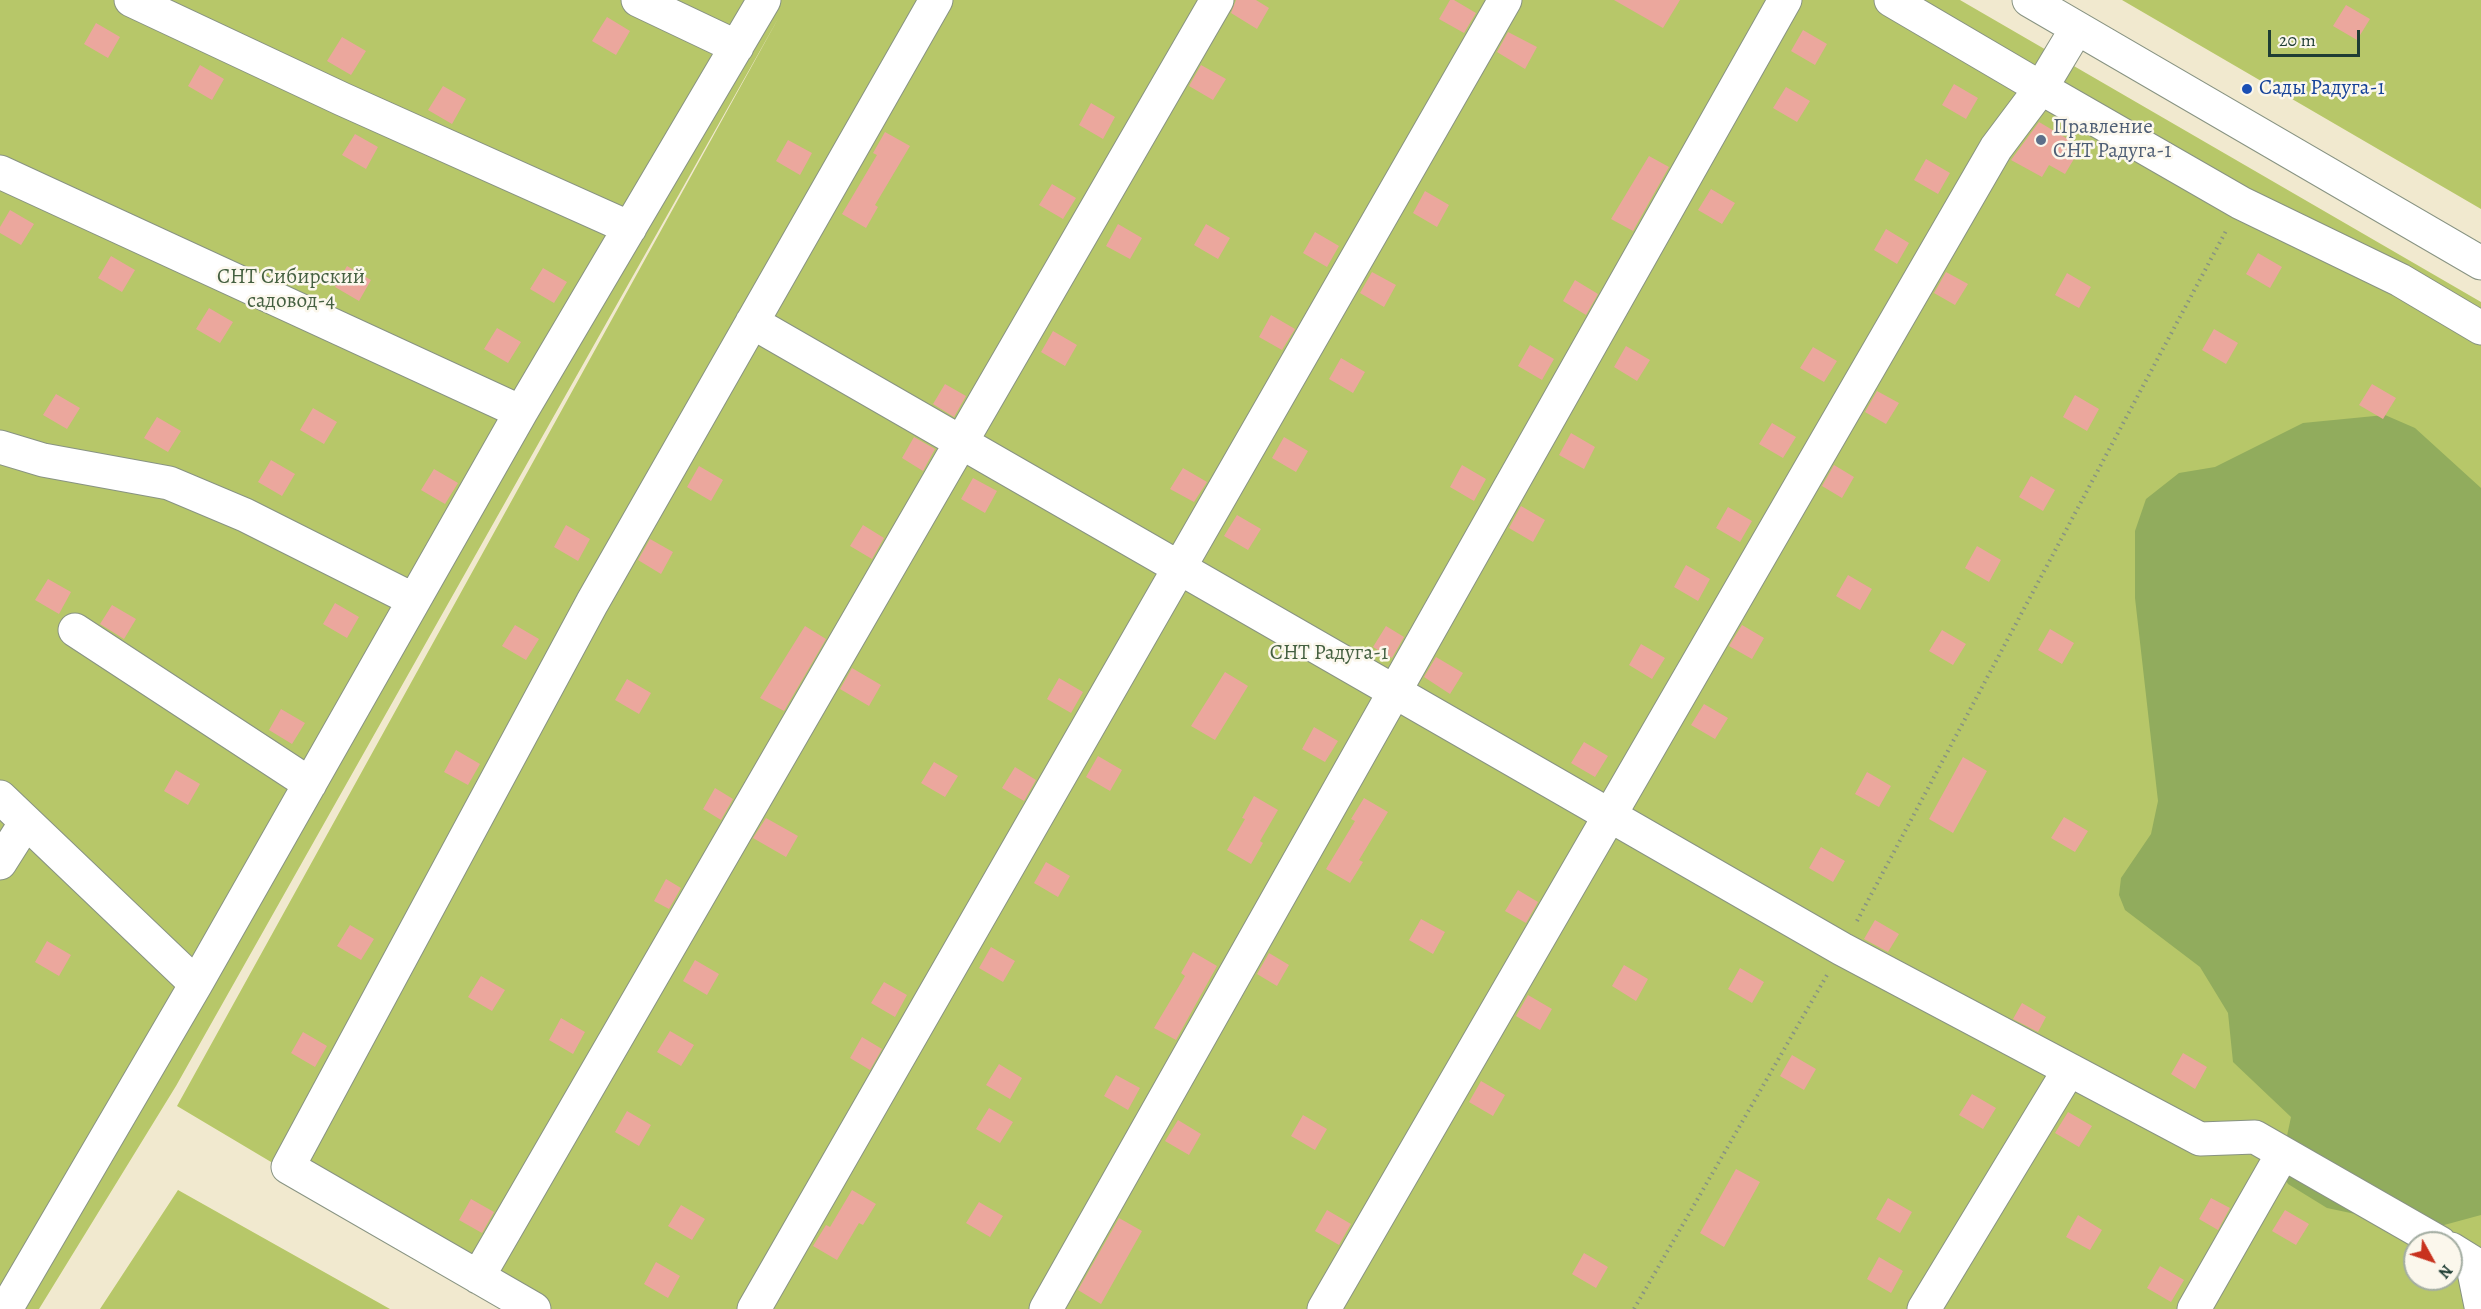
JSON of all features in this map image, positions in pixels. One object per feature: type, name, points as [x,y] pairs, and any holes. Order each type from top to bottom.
[{"type":"street","points":[[131,0],[342,99],[630,228]]},
{"type":"street","points":[[638,0],[737,47]]},
{"type":"street","points":[[6,1309],[196,984],[521,412],[764,0]]},
{"type":"street","points":[[534,1309],[288,1167],[592,603],[936,0]]},
{"type":"street","points":[[478,1277],[1216,0]]},
{"type":"street","points":[[754,1309],[1505,0]]},
{"type":"street","points":[[1046,1309],[1785,0]]},
{"type":"street","points":[[1891,0],[2241,203],[2400,280],[2481,328]]},
{"type":"street","points":[[2029,0],[2481,263]]},
{"type":"street","points":[[1324,1309],[1996,147],[2041,88],[2077,28]]},
{"type":"street","points":[[0,172],[521,412]]},
{"type":"street","points":[[752,322],[1842,949],[2200,1139],[2255,1137],[2419,1231]]},
{"type":"street","points":[[0,447],[43,460],[169,483],[245,515],[414,600]]},
{"type":"street","points":[[75,630],[310,784]]},
{"type":"street","points":[[0,797],[196,984]]},
{"type":"street","points":[[0,863],[26,822]]},
{"type":"street","points":[[1924,1309],[2068,1070]]},
{"type":"street","points":[[2194,1309],[2283,1153]]},
{"type":"street","points":[[2463,1257],[2472,1262],[2481,1306]]},
{"type":"path","points":[[1634,1309],[1842,949],[2241,203]]},
{"type":"green space","name":"СНТ Радуга-1","points":[[0,0],[1960,0],[2481,302],[2481,1309],[518,1309],[177,1106],[779,17],[176,1086],[39,1309],[0,1309]]},
{"type":"green space","points":[[2122,0],[2481,0],[2481,209]]},
{"type":"green space","points":[[2385,415],[2415,428],[2481,488],[2481,1215],[2433,1228],[2327,1208],[2288,1184],[2280,1169],[2291,1117],[2233,1062],[2228,1013],[2200,967],[2125,910],[2119,895],[2121,878],[2151,834],[2158,801],[2135,598],[2135,531],[2146,499],[2179,473],[2215,467],[2303,423]]},
{"type":"green space","points":[[178,1190],[390,1309],[100,1309]]},
{"type":"building","points":[[1236,0],[1256,0],[1269,8],[1257,29],[1231,13]]},
{"type":"building","points":[[1450,0],[1476,13],[1464,33],[1439,19]]},
{"type":"building","points":[[1614,0],[1680,0],[1663,28]]},
{"type":"building","points":[[2346,5],[2370,19],[2357,40],[2333,26]]},
{"type":"building","points":[[607,17],[630,31],[616,55],[592,41]]},
{"type":"building","points":[[96,23],[120,37],[108,58],[84,44]]},
{"type":"building","points":[[1803,30],[1827,44],[1815,65],[1791,51]]},
{"type":"building","points":[[1508,32],[1537,47],[1525,69],[1497,52]]},
{"type":"building","points":[[342,37],[366,51],[351,75],[327,61]]},
{"type":"building","points":[[200,65],[224,79],[212,100],[188,86]]},
{"type":"building","points":[[1201,65],[1226,79],[1213,100],[1189,86]]},
{"type":"building","points":[[1954,84],[1978,98],[1966,119],[1942,105]]},
{"type":"building","points":[[443,86],[466,99],[452,124],[428,110]]},
{"type":"building","points":[[1786,87],[1810,101],[1797,122],[1773,108]]},
{"type":"building","points":[[1091,103],[1115,117],[1103,139],[1079,125]]},
{"type":"building","points":[[2039,122],[2081,147],[2065,174],[2049,165],[2042,177],[2011,160]]},
{"type":"building","points":[[885,132],[910,146],[875,205],[878,207],[866,228],[842,214],[877,155],[873,153]]},
{"type":"building","points":[[355,134],[378,147],[366,169],[342,155]]},
{"type":"building","points":[[788,140],[812,153],[800,175],[776,161]]},
{"type":"building","points":[[1649,156],[1669,167],[1633,231],[1611,219]]},
{"type":"building","points":[[1926,159],[1950,173],[1938,194],[1914,180]]},
{"type":"building","points":[[1052,184],[1076,198],[1063,219],[1039,205]]},
{"type":"building","points":[[1711,189],[1735,203],[1722,224],[1698,210]]},
{"type":"building","points":[[1425,191],[1449,205],[1437,227],[1413,213]]},
{"type":"building","points":[[10,210],[34,224],[21,245],[0,233],[0,227]]},
{"type":"building","points":[[1118,224],[1142,238],[1130,259],[1106,246]]},
{"type":"building","points":[[1206,224],[1230,238],[1218,259],[1194,245]]},
{"type":"building","points":[[1886,229],[1909,243],[1897,264],[1874,250]]},
{"type":"building","points":[[1315,232],[1339,246],[1327,267],[1303,253]]},
{"type":"building","points":[[2258,253],[2282,267],[2270,288],[2246,274]]},
{"type":"building","points":[[111,256],[135,270],[122,292],[98,278]]},
{"type":"building","points":[[347,266],[371,280],[359,301],[335,287]]},
{"type":"building","points":[[543,268],[567,282],[554,303],[530,289]]},
{"type":"building","points":[[1372,272],[1396,285],[1384,307],[1360,293]]},
{"type":"building","points":[[1946,272],[1968,284],[1955,305],[1934,293]]},
{"type":"building","points":[[2067,273],[2091,287],[2079,308],[2055,295]]},
{"type":"building","points":[[1575,280],[1598,294],[1586,315],[1563,301]]},
{"type":"building","points":[[209,308],[233,322],[220,343],[196,329]]},
{"type":"building","points":[[1271,315],[1295,329],[1282,350],[1259,337]]},
{"type":"building","points":[[497,328],[521,342],[508,363],[484,349]]},
{"type":"building","points":[[2214,329],[2238,343],[2226,364],[2202,350]]},
{"type":"building","points":[[1053,331],[1077,345],[1065,366],[1041,352]]},
{"type":"building","points":[[1530,345],[1554,359],[1542,380],[1518,366]]},
{"type":"building","points":[[1626,346],[1650,360],[1637,381],[1614,367]]},
{"type":"building","points":[[1813,347],[1837,361],[1824,382],[1800,368]]},
{"type":"building","points":[[1341,358],[1365,372],[1353,393],[1329,379]]},
{"type":"building","points":[[945,384],[966,396],[954,417],[933,404]]},
{"type":"building","points":[[2372,384],[2396,398],[2383,419],[2359,405]]},
{"type":"building","points":[[1877,391],[1899,403],[1886,424],[1865,412]]},
{"type":"building","points":[[56,394],[80,408],[67,429],[43,415]]},
{"type":"building","points":[[2075,395],[2099,409],[2087,431],[2063,417]]},
{"type":"building","points":[[313,408],[337,422],[324,444],[300,430]]},
{"type":"building","points":[[157,417],[181,431],[168,452],[144,438]]},
{"type":"building","points":[[1772,423],[1796,437],[1783,458],[1759,444]]},
{"type":"building","points":[[1571,433],[1595,447],[1584,469],[1559,455]]},
{"type":"building","points":[[914,437],[935,449],[923,471],[902,458]]},
{"type":"building","points":[[1284,437],[1308,451],[1296,472],[1272,458]]},
{"type":"building","points":[[271,460],[295,474],[282,496],[258,482]]},
{"type":"building","points":[[1462,465],[1486,479],[1474,501],[1450,487]]},
{"type":"building","points":[[1834,465],[1854,477],[1842,498],[1822,486]]},
{"type":"building","points":[[699,466],[723,480],[711,501],[687,487]]},
{"type":"building","points":[[1183,468],[1207,482],[1194,502],[1170,489]]},
{"type":"building","points":[[434,469],[458,483],[445,504],[421,490]]},
{"type":"building","points":[[2031,476],[2055,490],[2043,511],[2019,497]]},
{"type":"building","points":[[973,478],[997,491],[985,513],[961,499]]},
{"type":"building","points":[[1521,506],[1545,520],[1533,542],[1509,528]]},
{"type":"building","points":[[1728,507],[1752,521],[1740,542],[1716,528]]},
{"type":"building","points":[[1237,515],[1261,529],[1248,550],[1224,536]]},
{"type":"building","points":[[566,525],[590,539],[578,561],[554,547]]},
{"type":"building","points":[[863,525],[884,538],[872,559],[850,546]]},
{"type":"building","points":[[650,539],[673,552],[661,574],[638,560]]},
{"type":"building","points":[[1977,546],[2001,560],[1989,582],[1965,568]]},
{"type":"building","points":[[1686,565],[1710,579],[1698,601],[1674,587]]},
{"type":"building","points":[[1848,575],[1872,589],[1860,610],[1836,596]]},
{"type":"building","points":[[48,579],[71,592],[59,614],[35,600]]},
{"type":"building","points":[[335,603],[359,617],[347,638],[323,624]]},
{"type":"building","points":[[112,605],[136,619],[124,639],[100,624]]},
{"type":"building","points":[[515,625],[539,639],[526,660],[502,646]]},
{"type":"building","points":[[1742,625],[1764,638],[1752,659],[1729,646]]},
{"type":"building","points":[[805,626],[826,639],[784,711],[760,698]]},
{"type":"building","points":[[1386,626],[1404,637],[1392,658],[1373,647]]},
{"type":"building","points":[[2050,629],[2074,643],[2062,664],[2038,650]]},
{"type":"building","points":[[1942,630],[1966,644],[1953,665],[1929,651]]},
{"type":"building","points":[[1641,644],[1665,658],[1652,679],[1629,665]]},
{"type":"building","points":[[1436,657],[1463,673],[1450,694],[1424,677]]},
{"type":"building","points":[[852,668],[881,685],[869,706],[840,689]]},
{"type":"building","points":[[1225,672],[1248,686],[1215,740],[1191,726]]},
{"type":"building","points":[[1059,678],[1083,692],[1071,713],[1047,699]]},
{"type":"building","points":[[627,679],[651,693],[639,714],[615,700]]},
{"type":"building","points":[[1704,704],[1728,718],[1715,739],[1691,725]]},
{"type":"building","points":[[281,709],[305,723],[292,744],[269,730]]},
{"type":"building","points":[[1314,727],[1338,741],[1325,762],[1302,749]]},
{"type":"building","points":[[1584,742],[1608,756],[1595,777],[1571,763]]},
{"type":"building","points":[[456,750],[480,764],[468,785],[444,772]]},
{"type":"building","points":[[1098,756],[1122,770],[1110,791],[1086,777]]},
{"type":"building","points":[[1963,757],[1987,771],[1953,833],[1929,819]]},
{"type":"building","points":[[934,762],[958,776],[945,797],[921,783]]},
{"type":"building","points":[[1015,767],[1036,780],[1024,801],[1002,788]]},
{"type":"building","points":[[176,770],[200,784],[188,805],[164,791]]},
{"type":"building","points":[[1867,772],[1891,786],[1879,807],[1855,794]]},
{"type":"building","points":[[715,788],[733,799],[721,820],[703,809]]},
{"type":"building","points":[[1254,796],[1278,810],[1260,841],[1263,843],[1251,864],[1227,850],[1245,819],[1242,818]]},
{"type":"building","points":[[1364,798],[1388,812],[1359,860],[1363,862],[1350,883],[1326,869],[1355,821],[1351,819]]},
{"type":"building","points":[[2064,817],[2088,831],[2075,852],[2051,838]]},
{"type":"building","points":[[766,818],[798,836],[786,857],[753,838]]},
{"type":"building","points":[[1821,847],[1845,861],[1833,882],[1809,868]]},
{"type":"building","points":[[1046,862],[1070,876],[1058,897],[1034,883]]},
{"type":"building","points":[[666,879],[681,888],[669,909],[654,901]]},
{"type":"building","points":[[1518,890],[1538,902],[1526,923],[1505,911]]},
{"type":"building","points":[[1421,919],[1445,932],[1433,954],[1409,940]]},
{"type":"building","points":[[1875,920],[1899,934],[1888,952],[1864,939]]},
{"type":"building","points":[[350,925],[374,939],[361,960],[337,946]]},
{"type":"building","points":[[47,941],[71,955],[59,976],[35,962]]},
{"type":"building","points":[[991,947],[1015,961],[1003,982],[979,968]]},
{"type":"building","points":[[1193,952],[1217,966],[1176,1040],[1154,1028],[1185,976],[1181,973]]},
{"type":"building","points":[[1269,953],[1289,965],[1277,986],[1257,974]]},
{"type":"building","points":[[695,960],[719,974],[707,995],[683,981]]},
{"type":"building","points":[[1624,965],[1648,979],[1636,1001],[1612,986]]},
{"type":"building","points":[[1740,968],[1764,982],[1752,1003],[1728,989]]},
{"type":"building","points":[[481,976],[505,990],[492,1011],[468,997]]},
{"type":"building","points":[[884,982],[907,995],[895,1017],[871,1003]]},
{"type":"building","points":[[1528,995],[1552,1009],[1540,1030],[1516,1016]]},
{"type":"building","points":[[2022,1003],[2046,1017],[2038,1032],[2013,1019]]},
{"type":"building","points":[[561,1018],[585,1032],[573,1054],[549,1040]]},
{"type":"building","points":[[670,1031],[694,1045],[681,1066],[657,1052]]},
{"type":"building","points":[[303,1032],[327,1046],[315,1067],[291,1053]]},
{"type":"building","points":[[862,1037],[882,1049],[870,1070],[850,1058]]},
{"type":"building","points":[[2183,1053],[2207,1067],[2195,1089],[2171,1074]]},
{"type":"building","points":[[1792,1055],[1816,1069],[1804,1090],[1780,1076]]},
{"type":"building","points":[[999,1064],[1022,1078],[1010,1099],[986,1085]]},
{"type":"building","points":[[1116,1075],[1140,1088],[1128,1110],[1104,1096]]},
{"type":"building","points":[[1481,1081],[1505,1095],[1493,1116],[1469,1102]]},
{"type":"building","points":[[1972,1094],[1996,1108],[1983,1129],[1959,1115]]},
{"type":"building","points":[[989,1108],[1013,1122],[1000,1143],[976,1129]]},
{"type":"building","points":[[627,1111],[651,1125],[639,1146],[615,1132]]},
{"type":"building","points":[[2068,1112],[2092,1126],[2079,1147],[2055,1133]]},
{"type":"building","points":[[1303,1115],[1327,1129],[1315,1150],[1291,1136]]},
{"type":"building","points":[[1178,1120],[1201,1134],[1189,1155],[1165,1141]]},
{"type":"building","points":[[1736,1169],[1760,1182],[1724,1247],[1700,1233]]},
{"type":"building","points":[[852,1190],[876,1204],[863,1225],[859,1223],[837,1260],[813,1246],[826,1225],[830,1227]]},
{"type":"building","points":[[1888,1198],[1912,1212],[1900,1233],[1876,1219]]},
{"type":"building","points":[[2211,1198],[2230,1208],[2218,1230],[2199,1219]]},
{"type":"building","points":[[471,1199],[494,1212],[482,1233],[459,1220]]},
{"type":"building","points":[[979,1202],[1003,1216],[990,1237],[966,1223]]},
{"type":"building","points":[[681,1205],[705,1219],[692,1240],[668,1226]]},
{"type":"building","points":[[1327,1210],[1351,1224],[1339,1245],[1315,1231]]},
{"type":"building","points":[[2285,1210],[2309,1224],[2296,1245],[2272,1231]]},
{"type":"building","points":[[2078,1215],[2102,1230],[2090,1250],[2066,1237]]},
{"type":"building","points":[[1119,1218],[1142,1231],[1101,1304],[1078,1290]]},
{"type":"building","points":[[1584,1253],[1608,1267],[1596,1288],[1572,1274]]},
{"type":"building","points":[[1879,1257],[1903,1271],[1891,1293],[1867,1279]]},
{"type":"building","points":[[656,1262],[680,1276],[668,1298],[644,1284]]},
{"type":"building","points":[[2160,1266],[2184,1280],[2171,1302],[2147,1288]]},
{"type":"place","name":"Сады Радуга-1","points":[[2247,89]]},
{"type":"place","name":"Правление СНТ Радуга-1","points":[[2041,140]]},
{"type":"park label","name":"СНТ Сибирский садовод-4","points":[[291,290]]}]
